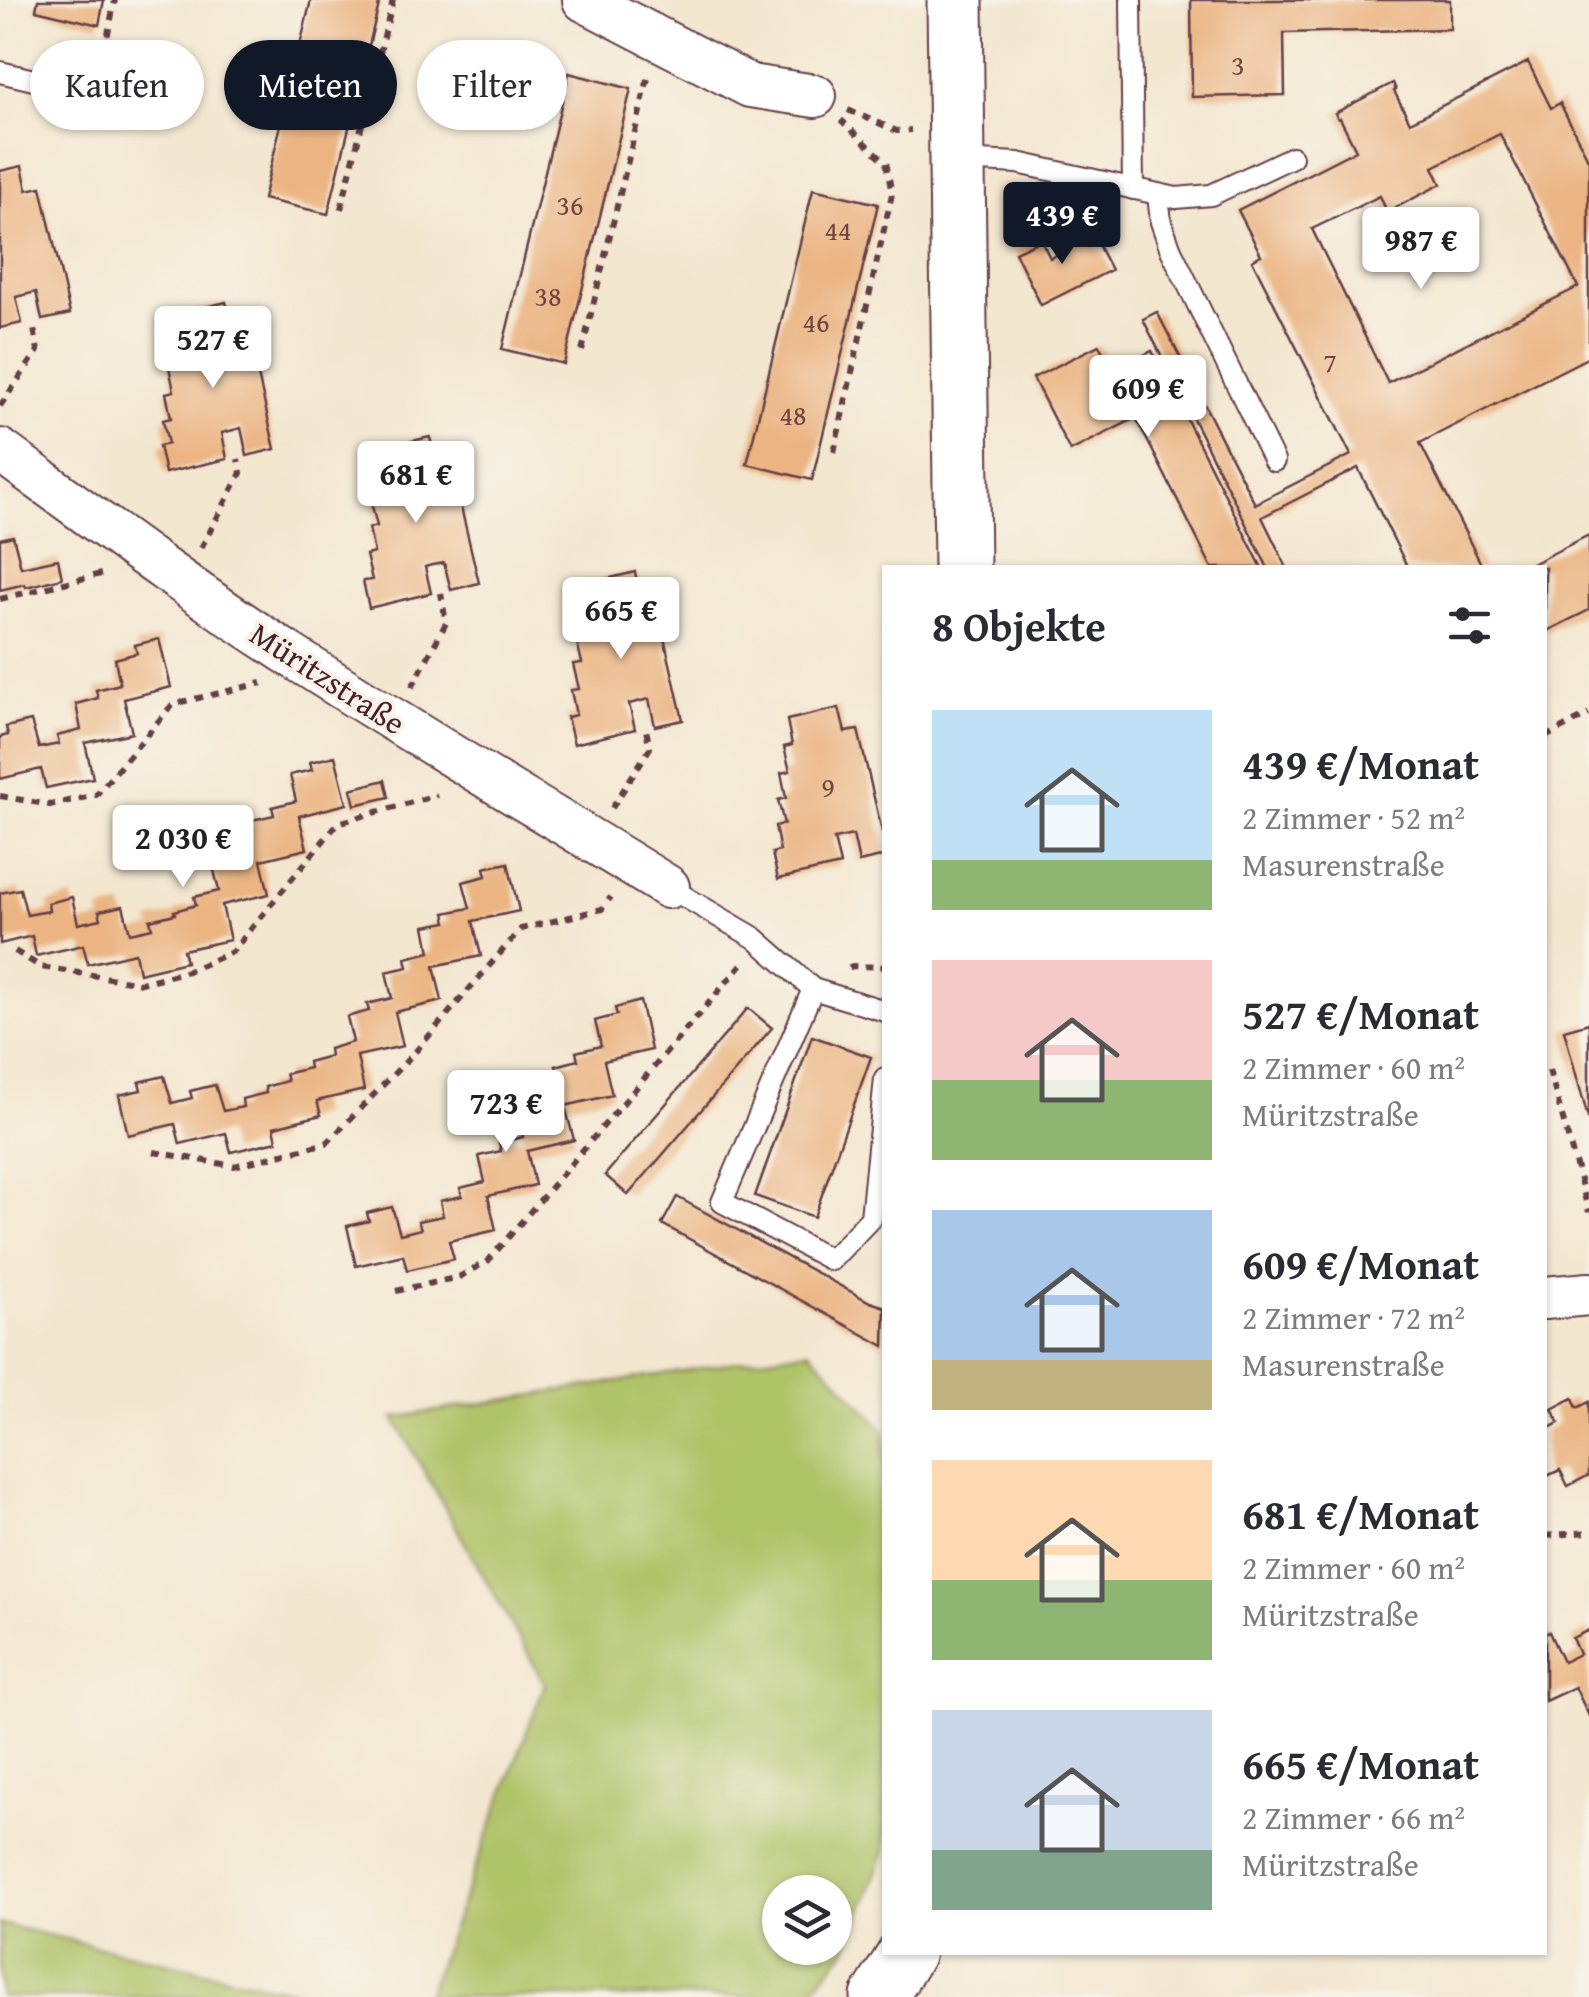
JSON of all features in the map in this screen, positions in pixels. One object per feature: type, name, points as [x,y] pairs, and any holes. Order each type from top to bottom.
[{"type":"main road","points":[[956,0],[936,145],[962,565]]},
{"type":"main road","points":[[879,1997],[905,1955]]},
{"type":"street","points":[[584,0],[750,86],[815,96]]},
{"type":"street","name":"Müritzstraße","points":[[0,450],[290,655],[651,876]]},
{"type":"street","points":[[1547,1298],[1589,1294]]},
{"type":"lane","points":[[1131,0],[1133,189]]},
{"type":"lane","points":[[0,72],[30,79]]},
{"type":"lane","points":[[936,145],[1176,198],[1211,195],[1292,157]]},
{"type":"lane","points":[[1158,195],[1161,222],[1171,250],[1274,461]]},
{"type":"lane","points":[[651,876],[755,938],[813,989],[882,1010]]},
{"type":"lane","points":[[813,989],[722,1202],[831,1260],[870,1218],[882,1106]]},
{"type":"path","points":[[105,40],[115,0]]},
{"type":"path","points":[[342,209],[393,0]]},
{"type":"path","points":[[582,351],[658,38]]},
{"type":"path","points":[[815,96],[936,145]]},
{"type":"path","points":[[815,96],[886,162],[892,194],[834,452]]},
{"type":"path","points":[[0,406],[38,351],[32,323]]},
{"type":"path","points":[[183,582],[241,473],[238,459]]},
{"type":"path","points":[[0,599],[112,571],[128,543]]},
{"type":"path","points":[[394,720],[446,623],[440,593]]},
{"type":"path","points":[[0,796],[50,805],[96,795],[174,704],[274,680],[290,655]]},
{"type":"path","points":[[1547,736],[1589,714]]},
{"type":"path","points":[[592,840],[650,748],[646,730]]},
{"type":"path","points":[[15,951],[41,967],[141,983],[188,971],[232,952],[338,823],[451,791],[466,766]]},
{"type":"path","points":[[154,1152],[234,1166],[326,1143],[416,1051],[522,930],[602,909],[651,876]]},
{"type":"path","points":[[396,1291],[459,1276],[488,1261],[744,961],[740,949]]},
{"type":"path","points":[[1550,1070],[1589,1212]]},
{"type":"path","points":[[1547,1536],[1589,1532]]},
{"type":"green space","points":[[810,1350],[882,1428],[882,1859],[852,1935],[852,1875],[762,1875],[762,1965],[833,1965],[806,1997],[426,1997],[545,1684],[394,1418]]},
{"type":"green space","points":[[0,1924],[317,1997],[0,1997]]},
{"type":"building","points":[[38,0],[104,0],[99,25],[36,10]]},
{"type":"building","points":[[311,0],[380,0],[370,40],[301,40]]},
{"type":"building","points":[[1191,0],[1450,0],[1450,29],[1284,33],[1285,95],[1192,97]]},
{"type":"building","points":[[1528,62],[1551,108],[1560,103],[1589,161],[1589,357],[1420,443],[1481,565],[1406,565],[1358,468],[1262,517],[1286,565],[1266,565],[1143,319],[1157,312],[1255,504],[1351,455],[1252,260],[1261,255],[1238,210],[1356,150],[1335,113],[1393,83],[1410,122]],"holes":[[[1500,134],[1578,287],[1388,383],[1312,229],[1380,196],[1387,212],[1441,184],[1433,167]]]},
{"type":"building","points":[[569,73],[631,89],[564,364],[502,349],[555,130],[567,130]]},
{"type":"building","points":[[280,130],[348,130],[328,214],[263,199]]},
{"type":"building","points":[[22,166],[27,190],[41,187],[70,314],[42,320],[36,292],[16,297],[22,323],[0,328],[0,171]]},
{"type":"building","points":[[813,189],[878,204],[812,480],[747,464]]},
{"type":"building","points":[[1092,233],[1111,270],[1041,305],[1015,252],[1041,240],[1050,258]]},
{"type":"building","points":[[226,302],[232,326],[246,323],[275,449],[247,456],[241,428],[222,433],[227,459],[165,473],[159,446],[168,444],[163,420],[171,418],[166,393],[174,391],[169,367],[178,365],[172,340],[181,338],[176,314]]},
{"type":"building","points":[[1099,345],[1106,358],[1099,362],[1106,374],[1152,351],[1260,565],[1210,565],[1136,418],[1070,451],[1033,378]]},
{"type":"building","points":[[430,437],[435,461],[449,457],[479,583],[451,590],[444,563],[432,565],[425,567],[431,593],[369,608],[363,581],[372,580],[366,555],[374,553],[369,528],[377,526],[371,502],[380,500],[375,475],[383,474],[377,449]]},
{"type":"building","points":[[1589,535],[1589,610],[1547,631],[1547,565],[1530,565]]},
{"type":"building","points":[[13,536],[21,567],[58,559],[62,578],[0,590],[0,539]]},
{"type":"building","points":[[635,572],[640,597],[654,594],[683,720],[655,726],[649,699],[629,704],[635,729],[574,744],[567,717],[576,715],[571,690],[579,689],[573,664],[582,663],[576,638],[585,636],[579,611],[588,610],[582,585]]},
{"type":"building","points":[[159,639],[171,687],[124,699],[132,733],[85,743],[93,778],[46,788],[41,769],[0,779],[0,737],[8,735],[6,727],[31,721],[39,748],[59,744],[57,736],[81,730],[76,704],[98,698],[96,690],[120,684],[115,659],[137,653],[135,645]]},
{"type":"building","points":[[839,708],[845,732],[858,730],[882,831],[882,857],[859,862],[853,835],[834,839],[840,865],[778,879],[772,853],[780,851],[775,826],[784,824],[778,800],[786,798],[781,773],[790,771],[784,747],[792,745],[787,720]]},
{"type":"building","points":[[335,756],[347,804],[299,816],[307,849],[261,860],[269,894],[222,905],[230,940],[183,950],[186,962],[139,973],[135,953],[88,964],[83,945],[36,956],[32,936],[0,944],[0,893],[20,889],[27,915],[49,911],[48,903],[72,897],[78,924],[101,919],[99,911],[123,906],[130,933],[152,928],[150,920],[196,905],[194,897],[219,891],[213,866],[235,860],[228,830],[274,815],[272,807],[296,801],[290,775],[312,770],[310,762]]},
{"type":"building","points":[[385,780],[389,797],[355,805],[351,789]]},
{"type":"building","points":[[508,863],[519,911],[473,921],[481,956],[434,966],[442,1001],[395,1012],[403,1046],[357,1056],[364,1090],[317,1101],[321,1115],[274,1127],[277,1141],[231,1152],[226,1133],[180,1144],[175,1124],[128,1135],[119,1095],[141,1090],[139,1082],[164,1076],[172,1103],[192,1098],[190,1091],[215,1085],[223,1111],[243,1107],[242,1099],[266,1093],[265,1087],[287,1081],[285,1074],[309,1068],[308,1062],[330,1056],[329,1049],[353,1042],[347,1017],[369,1011],[367,1004],[392,998],[386,972],[408,967],[406,958],[430,952],[425,926],[447,922],[445,913],[470,908],[463,882],[486,876],[484,868]]},
{"type":"building","points":[[640,1001],[651,1050],[604,1061],[612,1095],[565,1106],[574,1140],[527,1151],[535,1185],[488,1196],[496,1230],[449,1241],[454,1259],[407,1270],[403,1255],[356,1266],[347,1226],[369,1221],[367,1213],[392,1207],[400,1234],[421,1229],[418,1221],[443,1216],[440,1201],[462,1196],[460,1188],[485,1182],[479,1156],[501,1151],[499,1143],[523,1137],[517,1111],[539,1106],[537,1097],[562,1092],[556,1066],[578,1060],[576,1052],[601,1046],[595,1021],[617,1015],[615,1008]]},
{"type":"building","points":[[748,1008],[772,1028],[628,1195],[605,1175]]},
{"type":"building","points":[[1589,1023],[1589,1118],[1588,1118],[1564,1030]]},
{"type":"building","points":[[812,1036],[871,1057],[814,1217],[755,1196]]},
{"type":"building","points":[[677,1197],[882,1306],[882,1345],[662,1224]]},
{"type":"building","points":[[1573,1398],[1577,1408],[1589,1402],[1589,1475],[1568,1486],[1560,1470],[1547,1476],[1547,1429],[1559,1423],[1552,1409]]},
{"type":"building","points":[[1589,1630],[1589,1716],[1575,1687],[1547,1700],[1547,1633],[1563,1662],[1579,1654],[1572,1638]]}]
